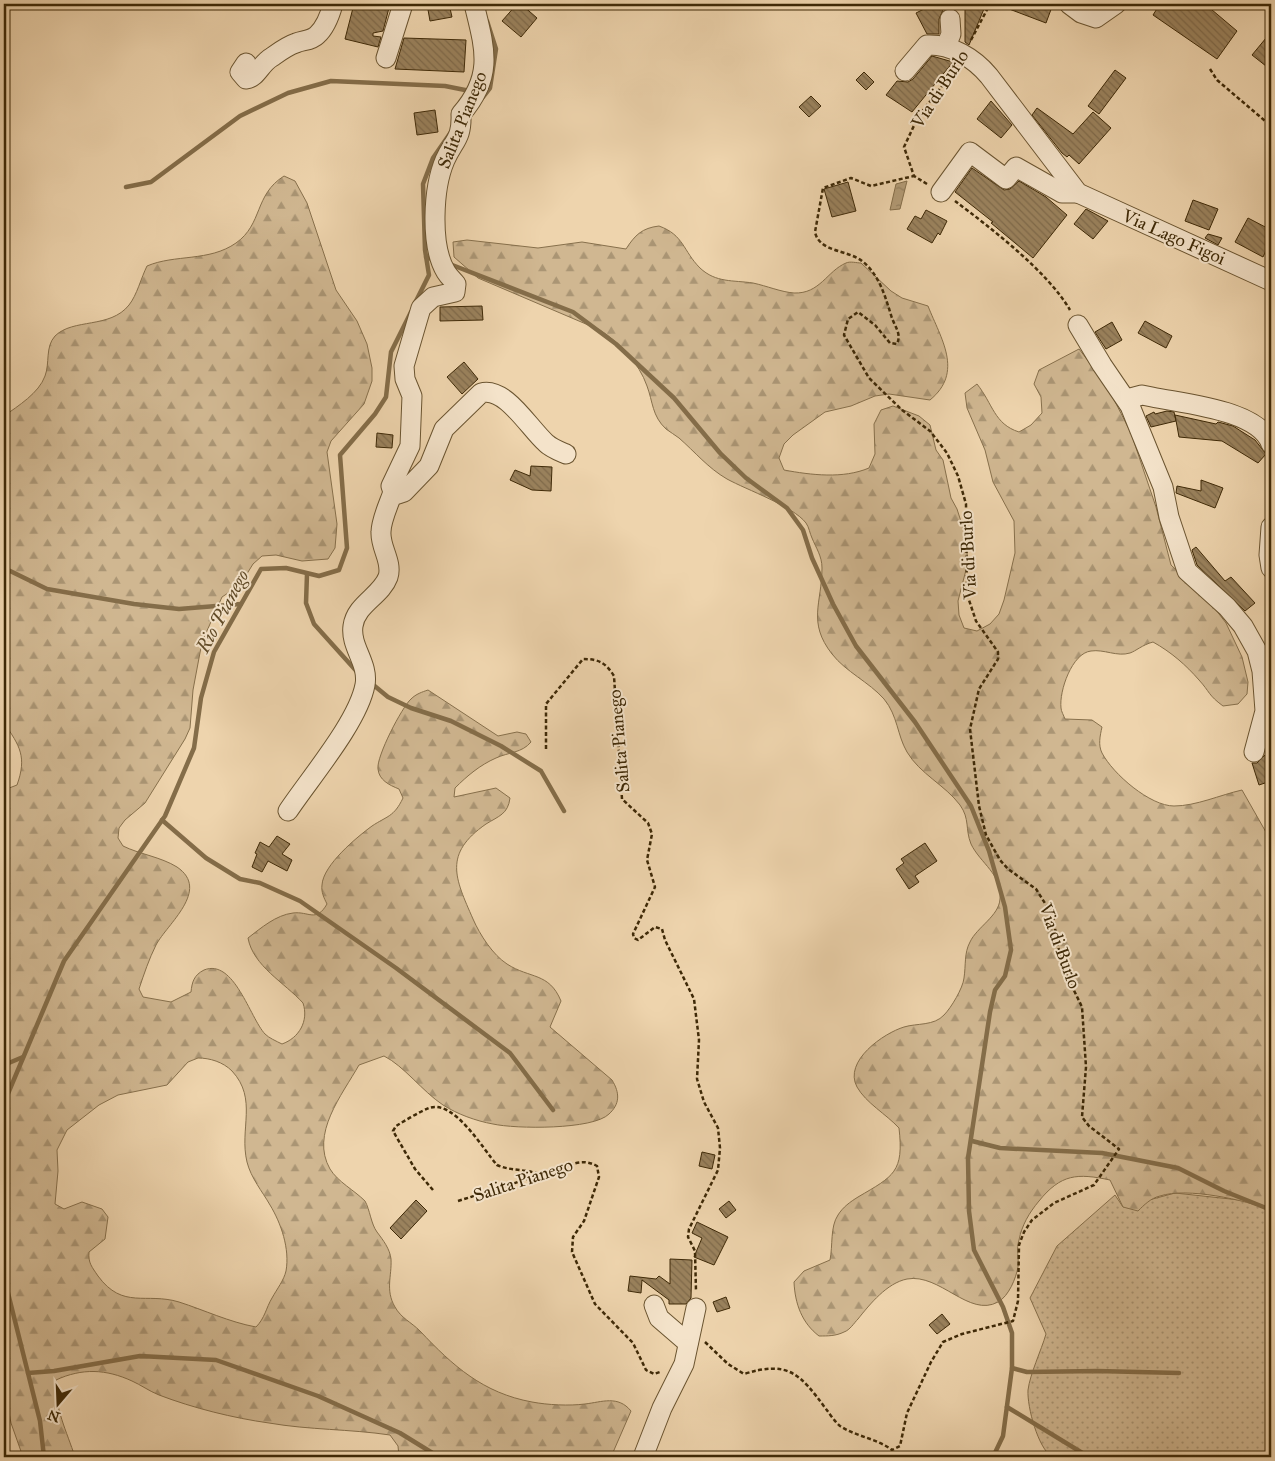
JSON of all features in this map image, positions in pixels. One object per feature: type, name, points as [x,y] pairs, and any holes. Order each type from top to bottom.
[{"type":"street","points":[[246,63],[240,72],[246,79],[256,75],[262,64],[290,45],[315,38],[326,23],[333,4]]},
{"type":"street","points":[[386,58],[403,4]]},
{"type":"street","name":"Salita Pianego","points":[[393,492],[391,486],[406,458],[410,446],[412,396],[405,379],[407,355],[421,308],[433,297],[455,292],[456,284],[445,269],[438,250],[436,185],[461,122],[475,98],[484,71],[486,58],[474,4]]},
{"type":"street","points":[[1069,4],[1081,13],[1096,18],[1116,4]]},
{"type":"street","points":[[905,71],[924,46],[946,46],[951,34],[950,20]]},
{"type":"street","name":"Via Lago Figoi","points":[[946,46],[981,67],[1078,193]]},
{"type":"street","name":"Via Lago Figoi","points":[[941,192],[970,152],[1006,179],[1016,167],[1062,193],[1078,193],[1271,281]]},
{"type":"street","points":[[1078,325],[1102,366],[1126,399],[1163,487],[1169,517],[1187,571],[1227,607],[1243,626],[1257,651],[1264,688],[1265,711],[1254,752]]},
{"type":"street","points":[[288,811],[342,733],[354,713],[365,685],[366,670],[354,643],[353,626],[358,612],[384,584],[388,576],[389,566],[380,531],[393,492],[398,494],[404,492],[429,466],[444,429],[481,393],[487,391],[498,394],[544,441],[566,454]]},
{"type":"street","points":[[1126,399],[1142,395],[1242,416],[1258,425],[1271,444]]},
{"type":"street","points":[[1271,527],[1269,555],[1271,568]]},
{"type":"street","points":[[654,1305],[659,1318],[690,1335]]},
{"type":"street","points":[[644,1457],[662,1408],[681,1372],[696,1308]]},
{"type":"path","name":"Via di Burlo","points":[[690,1335],[744,1374],[763,1368],[779,1368],[796,1375],[810,1388],[839,1426],[881,1442],[892,1450],[900,1446],[907,1413],[931,1362],[943,1342],[962,1334],[1013,1321],[1018,1301],[1019,1245],[1024,1232],[1032,1220],[1054,1202],[1094,1185],[1119,1149],[1089,1126],[1082,1117],[1086,1067],[1082,1007],[1079,997],[1067,976],[1058,947],[1053,916],[1036,890],[1008,869],[1000,860],[986,835],[979,806],[970,729],[979,689],[998,659],[998,652],[976,621],[967,594],[966,504],[958,476],[947,453],[930,431],[902,410],[869,378],[844,335],[848,319],[858,312],[875,325],[890,343],[898,344],[900,338],[898,329],[891,317],[886,297],[874,274],[863,262],[822,245],[816,238],[815,232],[823,188],[851,178],[871,186],[914,176],[904,147],[918,118],[964,56],[990,4]]},
{"type":"path","points":[[1210,69],[1217,80],[1271,126]]},
{"type":"path","points":[[914,176],[941,192],[973,215],[1044,276],[1062,296],[1078,325]]},
{"type":"path","name":"Salita Pianego","points":[[546,749],[546,704],[583,659],[596,659],[607,665],[614,676],[622,799],[648,823],[652,834],[647,860],[656,887],[634,928],[633,934],[634,938],[638,940],[655,927],[662,929],[665,940],[694,999],[699,1040],[698,1079],[704,1102],[718,1128],[720,1148],[718,1170],[689,1229],[688,1237],[696,1252],[696,1308]]},
{"type":"path","points":[[433,1190],[415,1169],[393,1130],[396,1126],[430,1107],[440,1107],[462,1120],[496,1164],[505,1168],[524,1169],[540,1175]]},
{"type":"path","name":"Salita Pianego","points":[[458,1201],[540,1175],[549,1174],[577,1161],[588,1161],[596,1166],[599,1177],[584,1220],[573,1237],[572,1252],[595,1304],[634,1343],[646,1370],[654,1374],[664,1370]]},
{"type":"green space","points":[[284,176],[295,181],[307,203],[336,290],[357,321],[367,344],[372,368],[372,381],[364,404],[331,441],[327,452],[337,524],[335,548],[328,559],[302,561],[276,555],[262,556],[253,564],[240,585],[222,597],[202,642],[193,690],[190,728],[145,803],[125,820],[119,828],[118,838],[123,846],[177,867],[186,876],[190,886],[183,907],[156,945],[139,989],[143,997],[171,1002],[191,992],[194,979],[198,974],[204,970],[215,969],[224,973],[233,981],[265,1034],[282,1044],[293,1038],[301,1028],[305,1016],[303,1003],[263,966],[251,948],[248,938],[269,922],[281,916],[293,913],[316,915],[323,910],[327,904],[322,885],[324,877],[334,860],[358,837],[390,815],[400,804],[403,798],[399,789],[382,779],[378,763],[385,744],[407,704],[421,692],[428,690],[498,736],[517,732],[526,734],[531,742],[527,746],[490,761],[469,775],[455,788],[454,797],[496,788],[510,798],[505,811],[472,835],[463,846],[458,856],[458,879],[461,891],[476,925],[492,950],[507,964],[545,981],[556,992],[561,1001],[550,1027],[612,1080],[616,1089],[617,1102],[609,1114],[600,1119],[571,1126],[518,1127],[487,1123],[460,1114],[443,1105],[399,1066],[384,1056],[359,1065],[344,1089],[326,1129],[324,1142],[325,1156],[333,1174],[365,1201],[375,1229],[388,1248],[391,1259],[390,1295],[400,1314],[457,1366],[484,1385],[498,1392],[514,1398],[545,1404],[572,1405],[615,1401],[626,1406],[631,1411],[611,1457],[399,1457],[398,1446],[390,1435],[284,1425],[227,1415],[159,1395],[122,1377],[103,1372],[75,1373],[56,1380],[59,1410],[75,1457],[23,1457],[11,1423],[4,1386],[4,790],[17,785],[22,759],[18,745],[4,723],[4,416],[28,399],[42,382],[45,376],[50,345],[55,336],[71,327],[102,321],[121,312],[132,301],[147,266],[158,262],[215,253],[236,243],[251,227],[263,201],[274,184]],"holes":[[[203,1058],[225,1065],[240,1082],[246,1103],[245,1150],[247,1162],[254,1179],[278,1220],[286,1245],[287,1263],[285,1274],[256,1327],[167,1299],[126,1297],[117,1293],[98,1276],[89,1259],[89,1252],[105,1239],[108,1217],[102,1209],[82,1202],[64,1209],[55,1204],[58,1171],[57,1150],[67,1130],[99,1105],[118,1095],[167,1085],[188,1062]]]},
{"type":"green space","points":[[659,226],[674,234],[700,268],[719,279],[753,283],[794,293],[803,292],[817,286],[846,263],[861,263],[891,291],[902,298],[928,306],[947,355],[948,367],[946,378],[940,389],[930,400],[889,394],[875,396],[851,406],[825,412],[793,435],[784,444],[779,458],[784,470],[827,475],[849,474],[869,468],[875,454],[874,424],[881,410],[893,406],[919,416],[930,425],[936,450],[943,460],[951,498],[957,509],[965,534],[968,562],[958,601],[959,615],[964,628],[977,631],[990,624],[999,614],[1015,553],[1014,521],[993,482],[985,450],[967,408],[965,393],[977,384],[999,419],[1019,432],[1031,425],[1042,413],[1041,397],[1034,384],[1039,370],[1079,349],[1106,384],[1131,433],[1156,507],[1171,565],[1209,601],[1226,623],[1242,657],[1248,682],[1247,694],[1238,704],[1223,706],[1183,664],[1153,642],[1125,654],[1096,651],[1084,653],[1078,658],[1068,674],[1062,692],[1061,709],[1065,719],[1092,720],[1102,727],[1100,744],[1102,753],[1123,779],[1144,795],[1164,805],[1182,806],[1242,790],[1271,841],[1271,1210],[1232,1199],[1185,1193],[1157,1197],[1138,1211],[1123,1207],[1110,1180],[1079,1176],[1070,1178],[1055,1185],[1047,1192],[1029,1215],[1018,1243],[1016,1276],[1009,1291],[998,1302],[987,1305],[976,1304],[931,1282],[907,1279],[886,1289],[850,1328],[841,1333],[819,1336],[804,1319],[796,1298],[794,1282],[804,1271],[830,1260],[833,1231],[838,1215],[849,1203],[888,1178],[898,1164],[900,1154],[899,1128],[871,1103],[857,1087],[854,1077],[860,1058],[886,1035],[904,1027],[935,1021],[947,1012],[963,982],[968,946],[973,937],[996,911],[999,905],[1000,891],[995,876],[971,844],[965,815],[960,805],[912,760],[904,746],[889,705],[884,699],[838,660],[824,643],[818,622],[822,564],[819,552],[806,523],[781,505],[720,475],[679,438],[666,429],[655,414],[647,386],[639,369],[622,347],[607,335],[600,330],[478,278],[454,257],[453,242],[467,240],[538,248],[582,242],[626,249],[640,233],[648,228]]},
{"type":"green space","points":[[1175,1193],[1249,1201],[1271,1210],[1271,1457],[1052,1457],[1042,1445],[1034,1426],[1029,1406],[1029,1384],[1046,1334],[1030,1298],[1057,1246],[1115,1195],[1123,1207]]},
{"type":"water","points":[[907,181],[900,209],[890,210],[896,184]]},
{"type":"building","points":[[354,4],[390,4],[383,31],[373,33],[373,36],[381,37],[378,47],[345,39]]},
{"type":"building","points":[[427,4],[449,4],[452,17],[430,21]]},
{"type":"building","points":[[517,4],[521,4],[537,18],[521,37],[502,21]]},
{"type":"building","points":[[934,4],[940,4],[943,10],[939,19],[939,34],[927,34],[916,13]]},
{"type":"building","points":[[965,4],[986,4],[969,45],[965,42]]},
{"type":"building","points":[[996,4],[1053,4],[1046,23]]},
{"type":"building","points":[[1160,4],[1205,4],[1237,31],[1217,59],[1153,15]]},
{"type":"building","points":[[1271,32],[1271,70],[1252,55]]},
{"type":"building","points":[[404,38],[466,40],[464,72],[395,69]]},
{"type":"building","points":[[932,56],[953,62],[912,112],[886,95],[897,81],[908,82],[913,79]]},
{"type":"building","points":[[1115,70],[1126,78],[1099,114],[1088,106]]},
{"type":"building","points":[[864,72],[874,82],[866,90],[856,80]]},
{"type":"building","points":[[811,96],[821,106],[809,117],[799,107]]},
{"type":"building","points":[[991,101],[1012,125],[1001,138],[977,119]]},
{"type":"building","points":[[1037,108],[1073,134],[1093,112],[1111,128],[1079,164],[1069,155],[1067,157],[1062,153],[1032,115]]},
{"type":"building","points":[[435,110],[438,132],[417,135],[414,113]]},
{"type":"building","points":[[972,168],[1004,190],[1010,189],[1019,181],[1046,197],[1067,215],[1033,258],[991,223],[993,222],[955,192]]},
{"type":"building","points":[[848,182],[856,211],[832,217],[824,189]]},
{"type":"building","points":[[1193,200],[1218,209],[1209,230],[1185,221]]},
{"type":"building","points":[[1086,209],[1108,221],[1093,239],[1074,224]]},
{"type":"building","points":[[926,210],[947,221],[940,235],[938,233],[932,243],[907,229],[915,216],[921,219]]},
{"type":"building","points":[[1248,218],[1271,230],[1271,240],[1263,257],[1235,242]]},
{"type":"building","points":[[1208,234],[1222,238],[1218,245],[1205,238]]},
{"type":"building","points":[[482,306],[483,320],[440,321],[440,307]]},
{"type":"building","points":[[1145,321],[1172,336],[1166,348],[1138,333]]},
{"type":"building","points":[[1112,322],[1122,340],[1106,349],[1095,332]]},
{"type":"building","points":[[464,362],[478,379],[462,394],[447,377]]},
{"type":"building","points":[[1167,411],[1174,412],[1176,421],[1151,427],[1146,416],[1154,412],[1155,414]]},
{"type":"building","points":[[1175,415],[1233,426],[1255,440],[1266,454],[1258,463],[1222,441],[1179,437]]},
{"type":"building","points":[[377,433],[393,435],[392,448],[376,447]]},
{"type":"building","points":[[531,466],[552,467],[551,491],[532,490],[510,480],[515,470],[530,476]]},
{"type":"building","points":[[1201,480],[1223,488],[1215,508],[1176,493],[1177,486],[1201,491]]},
{"type":"building","points":[[1196,547],[1225,581],[1231,577],[1255,603],[1245,611],[1197,565],[1192,550]]},
{"type":"building","points":[[1271,752],[1271,781],[1259,785],[1252,763],[1257,763]]},
{"type":"building","points":[[277,836],[290,844],[282,854],[292,860],[287,871],[268,861],[262,872],[252,867],[260,842],[269,847]]},
{"type":"building","points":[[925,843],[937,861],[915,876],[919,882],[909,889],[896,869],[904,863],[901,859]]},
{"type":"building","points":[[702,1152],[715,1155],[712,1169],[699,1166]]},
{"type":"building","points":[[416,1200],[427,1211],[401,1239],[390,1228]]},
{"type":"building","points":[[729,1201],[736,1210],[726,1218],[719,1209]]},
{"type":"building","points":[[697,1222],[728,1237],[714,1265],[694,1257],[702,1238],[692,1233]]},
{"type":"building","points":[[670,1259],[692,1260],[691,1298],[686,1304],[669,1304],[669,1300],[642,1280],[641,1293],[628,1291],[630,1276],[656,1279],[659,1276],[670,1284]]},
{"type":"building","points":[[726,1297],[730,1308],[717,1312],[713,1302]]},
{"type":"building","points":[[942,1314],[950,1324],[937,1334],[929,1325]]},
{"type":"waterway","name":"Rio Pianego","points":[[483,97],[490,88],[496,49],[487,21]]},
{"type":"waterway","points":[[126,187],[151,182],[240,116],[288,93],[331,81],[445,86],[470,91]]},
{"type":"waterway","name":"Rio Pianego","points":[[415,303],[429,275],[425,250],[423,184],[433,158],[451,132]]},
{"type":"waterway","points":[[426,257],[435,260]]},
{"type":"waterway","points":[[447,263],[573,312],[616,344],[674,398],[720,453],[746,478],[787,508],[803,530],[812,558],[833,604],[856,646],[915,722],[971,806],[989,851],[1005,907],[1011,950],[1005,976],[995,990],[990,1012],[968,1158],[969,1211],[974,1250],[1003,1307],[1012,1333],[1012,1368],[1003,1436],[993,1457]]},
{"type":"waterway","name":"Rio Pianego","points":[[4,1103],[64,961],[165,816],[194,748],[201,698],[214,652],[261,569],[286,568],[319,576],[339,570],[347,548],[340,455],[375,414],[386,397],[391,352],[411,312]]},
{"type":"waterway","points":[[4,568],[47,589],[134,604],[179,609],[241,604]]},
{"type":"waterway","points":[[307,574],[306,603],[314,624],[359,674]]},
{"type":"waterway","points":[[371,683],[388,697],[411,708],[451,721],[501,746],[541,771],[564,811]]},
{"type":"waterway","points":[[162,820],[206,858],[240,879],[260,883],[300,901],[396,968],[510,1053],[553,1110]]},
{"type":"waterway","points":[[4,1065],[23,1057]]},
{"type":"waterway","points":[[972,1141],[1000,1148],[1102,1153],[1178,1168],[1224,1191],[1271,1210]]},
{"type":"waterway","name":"Rio Pianego","points":[[4,1277],[40,1421],[44,1457]]},
{"type":"waterway","points":[[28,1373],[54,1371],[140,1356],[216,1360],[318,1396],[400,1433],[439,1457]]},
{"type":"waterway","points":[[1012,1368],[1027,1372],[1179,1373]]},
{"type":"waterway","points":[[1007,1407],[1089,1457]]}]
